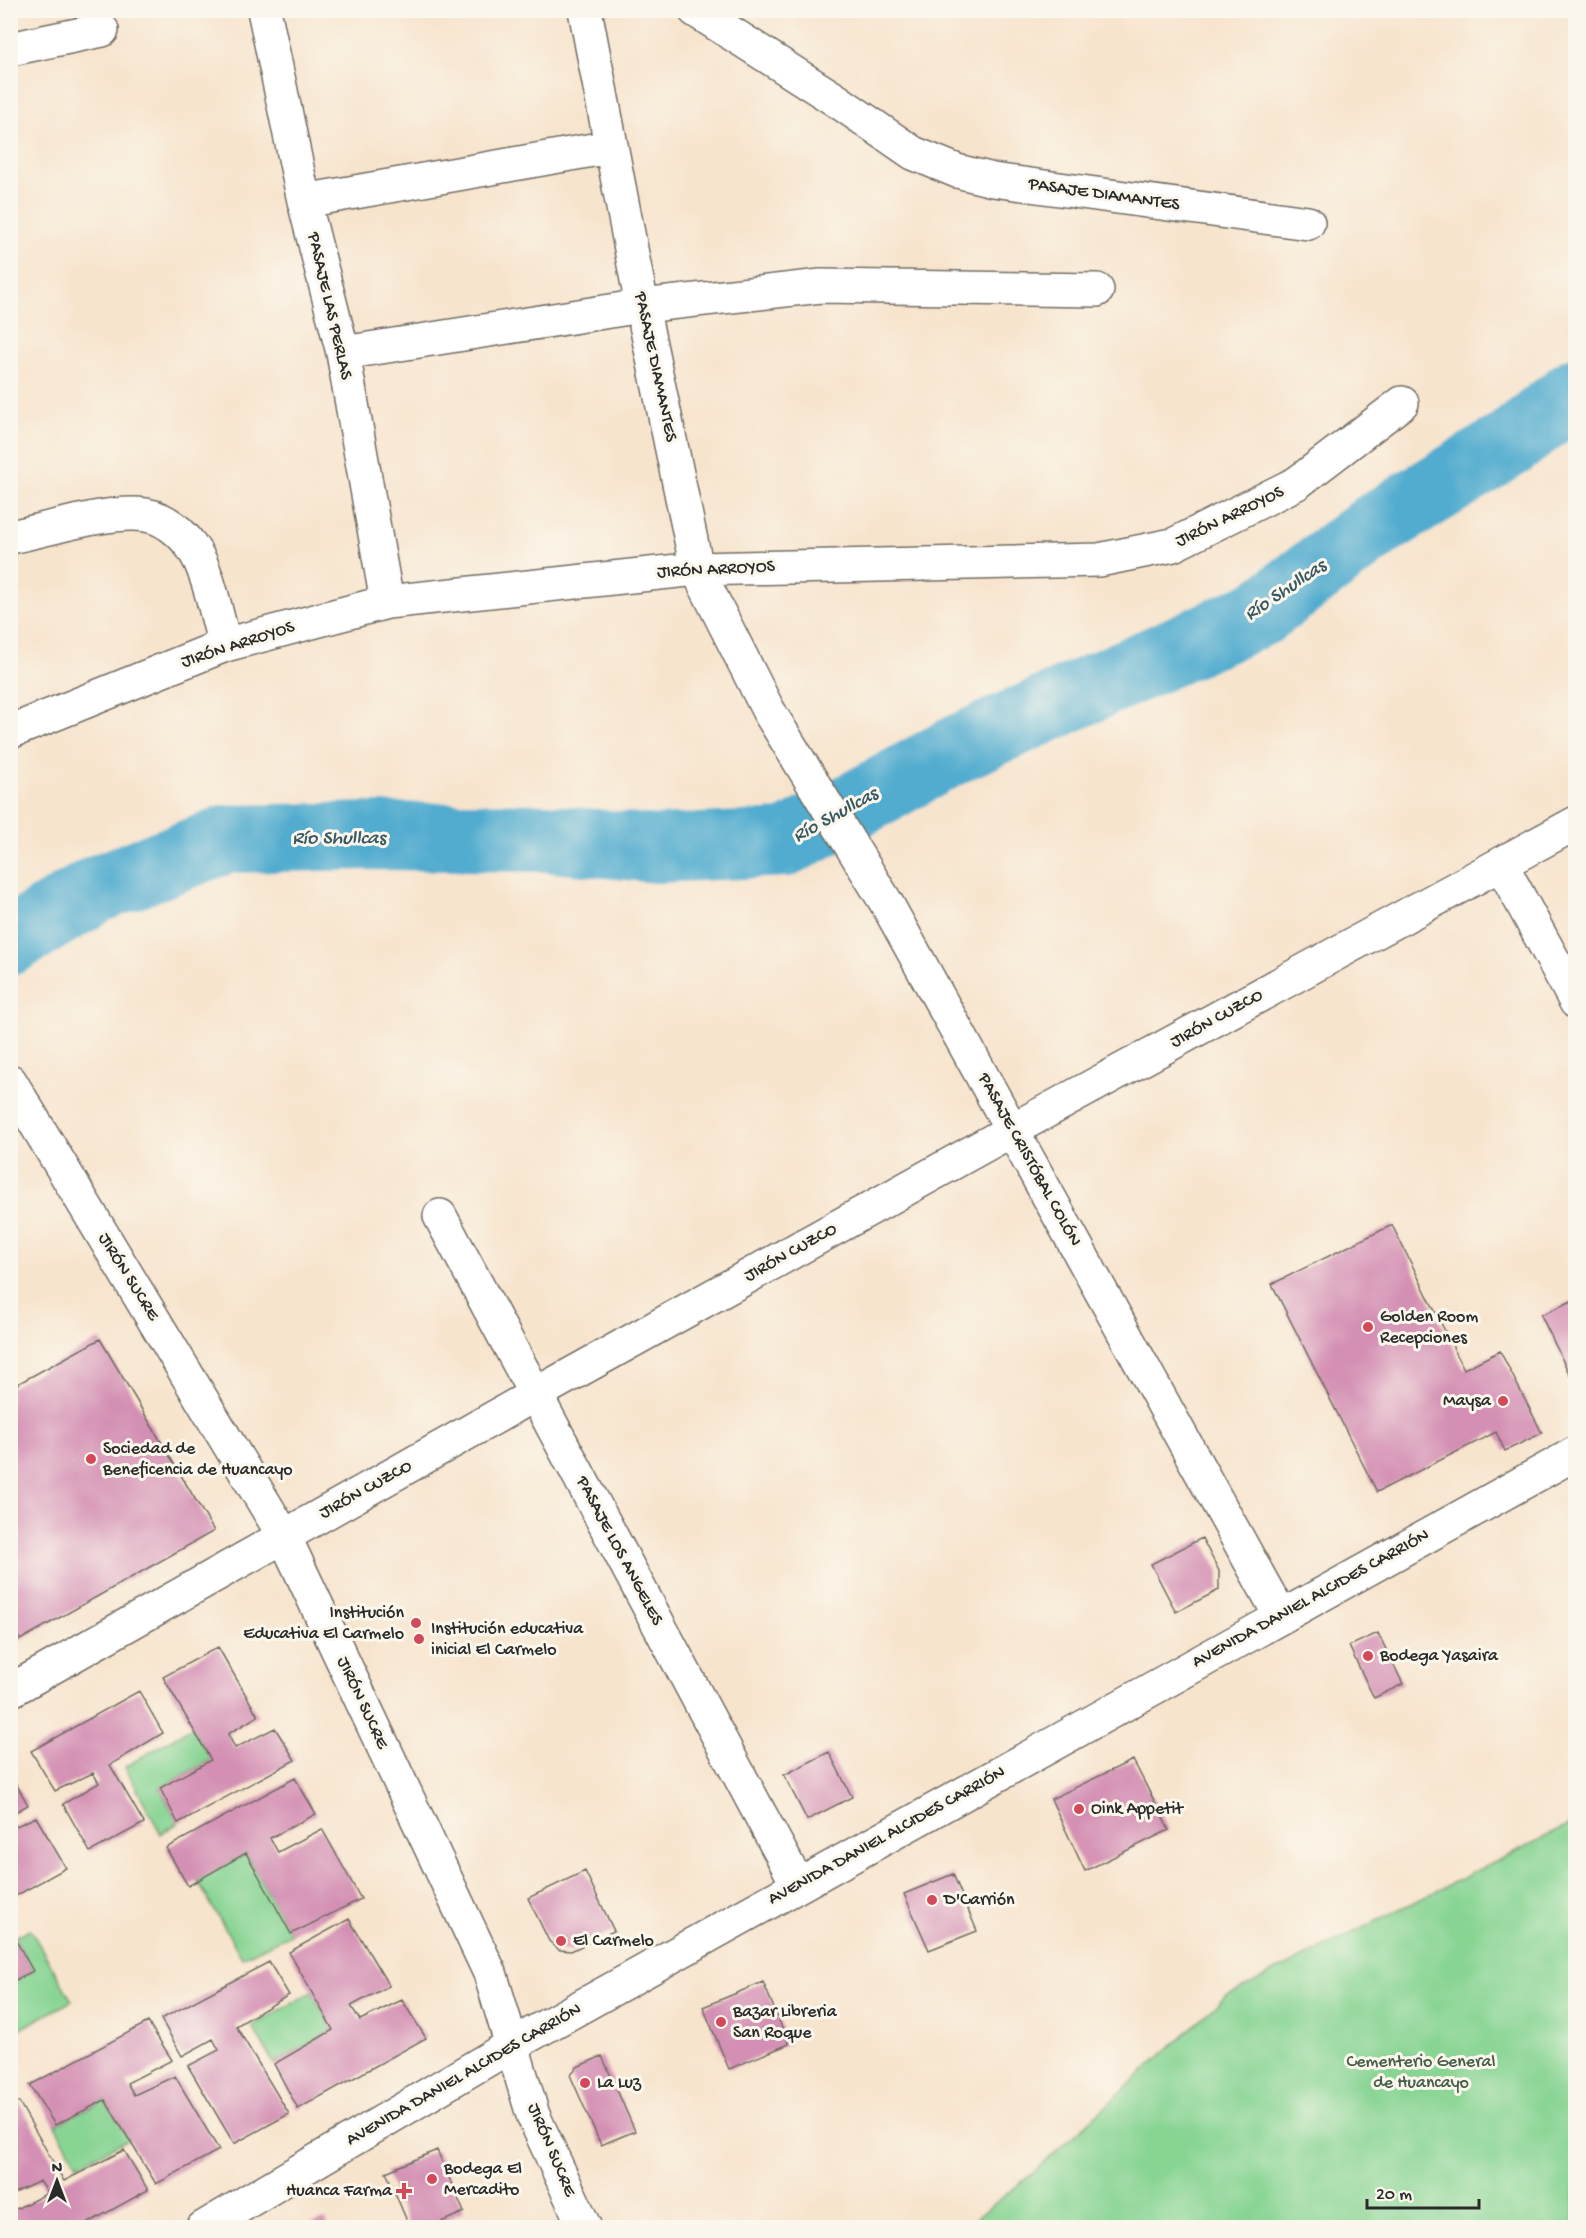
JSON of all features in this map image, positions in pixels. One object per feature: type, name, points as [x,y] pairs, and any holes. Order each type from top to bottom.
[{"type":"street","name":"PASAJE LAS PERLAS","points":[[264,10],[304,201],[343,353],[387,602]]},
{"type":"street","name":"PASAJE DIAMANTES","points":[[585,10],[610,147],[697,569],[768,710]]},
{"type":"street","name":"PASAJE DIAMANTES","points":[[695,10],[839,102],[913,153],[957,171],[993,180],[1308,223]]},
{"type":"street","points":[[10,50],[102,30]]},
{"type":"street","points":[[304,201],[610,147]]},
{"type":"street","points":[[343,353],[642,306],[821,286],[1097,290]]},
{"type":"street","name":"JIRÓN ARROYOS","points":[[10,732],[225,645],[387,602],[697,569],[1099,560],[1138,554],[1173,545],[1297,483],[1402,403]]},
{"type":"street","points":[[10,537],[114,516],[147,515],[173,527],[188,540],[200,562],[225,645]]},
{"type":"street","name":"PASAJE CRISTÓBAL COLÓN","points":[[768,710],[887,904],[1280,1615]]},
{"type":"street","name":"JIRÓN CUZCO","points":[[10,1691],[536,1394],[1012,1130],[1575,823]]},
{"type":"street","points":[[1501,864],[1575,1002]]},
{"type":"street","name":"JIRÓN SUCRE","points":[[10,1081],[284,1536],[490,1973],[533,2115],[585,2228]]},
{"type":"street","name":"PASAJE LOS ANGELES","points":[[440,1216],[798,1885]]},
{"type":"street","name":"AVENIDA DANIEL ALCIDES CARRIÓN","points":[[211,2226],[512,2045],[1280,1615],[1575,1453]]},
{"type":"green space","points":[[192,1727],[211,1760],[160,1788],[178,1823],[161,1834],[125,1767]]},
{"type":"green space","name":"Cementerio General de Huancayo","points":[[1575,1822],[1575,2227],[965,2227],[1033,2173],[1226,1996]]},
{"type":"green space","points":[[246,1853],[291,1934],[242,1958],[197,1880]]},
{"type":"green space","points":[[30,1929],[72,2001],[11,2034],[11,1983],[33,1971],[14,1937]]},
{"type":"green space","points":[[312,1992],[333,2030],[274,2064],[252,2026]]},
{"type":"green space","points":[[105,2100],[129,2139],[77,2165],[55,2125]]},
{"type":"building","name":"Golden Room Recepciones","points":[[1392,1225],[1464,1369],[1500,1351],[1542,1433],[1505,1451],[1496,1432],[1377,1492],[1272,1284]]},
{"type":"building","points":[[1576,1299],[1576,1388],[1541,1315]]},
{"type":"building","name":"Sociedad de Beneficencia de Huancayo","points":[[100,1339],[214,1531],[20,1640],[10,1623],[10,1388]]},
{"type":"building","points":[[1202,1538],[1219,1571],[1219,1590],[1176,1612],[1151,1564]]},
{"type":"building","points":[[1378,1633],[1403,1684],[1374,1698],[1349,1646]]},
{"type":"building","points":[[218,1647],[258,1716],[228,1734],[235,1748],[275,1728],[295,1760],[178,1823],[160,1788],[211,1760],[163,1677]]},
{"type":"building","points":[[139,1691],[163,1733],[110,1765],[144,1823],[90,1852],[63,1804],[99,1783],[93,1773],[55,1791],[31,1751]]},
{"type":"building","points":[[829,1752],[852,1797],[807,1820],[784,1775]]},
{"type":"building","points":[[1133,1760],[1169,1830],[1085,1871],[1051,1799]]},
{"type":"building","points":[[10,1773],[28,1805],[10,1815]]},
{"type":"building","points":[[295,1778],[316,1814],[270,1838],[278,1852],[322,1829],[361,1899],[291,1934],[246,1853],[188,1886],[166,1848]]},
{"type":"building","points":[[36,1817],[66,1868],[10,1899],[10,1829]]},
{"type":"building","points":[[585,1871],[614,1931],[571,1951],[559,1950],[549,1941],[528,1898]]},
{"type":"building","points":[[953,1874],[977,1931],[929,1950],[904,1894]]},
{"type":"building","points":[[349,1919],[389,1986],[351,2006],[360,2020],[402,2000],[426,2038],[298,2109],[274,2064],[333,2030],[289,1952]]},
{"type":"building","points":[[14,1937],[33,1971],[10,1983],[10,1939]]},
{"type":"building","points":[[269,1962],[289,1995],[236,2026],[289,2114],[234,2144],[188,2066],[219,2050],[213,2039],[182,2056],[161,2019]]},
{"type":"building","points":[[763,1982],[789,2044],[729,2069],[703,2007]]},
{"type":"building","points":[[148,2022],[172,2060],[127,2083],[134,2095],[175,2076],[219,2150],[156,2184],[105,2100],[55,2125],[30,2085]]},
{"type":"building","points":[[602,2056],[635,2131],[601,2145],[570,2075],[577,2067]]},
{"type":"building","points":[[19,2102],[64,2181],[124,2150],[148,2190],[79,2228],[10,2228],[10,2212],[48,2193],[40,2181],[10,2195],[10,2106]]},
{"type":"building","points":[[437,2150],[464,2212],[428,2228],[410,2228],[386,2172]]},
{"type":"building","points":[[325,2219],[328,2228],[302,2228],[302,2227]]},
{"type":"waterway","name":"Río Shullcas","points":[[10,941],[97,889],[227,839],[375,836],[544,838],[656,849],[786,843],[961,747],[1260,613],[1377,525],[1511,443],[1576,391]]},
{"type":"place","name":"Golden Room Recepciones","points":[[1368,1327]]},
{"type":"place","name":"Maysa","points":[[1503,1401]]},
{"type":"place","name":"Sociedad de Beneficencia de Huancayo","points":[[91,1459]]},
{"type":"place","name":"Institución Educativa El Carmelo","points":[[416,1623]]},
{"type":"place","name":"Institución educativa inicial El Carmelo","points":[[419,1639]]},
{"type":"place","name":"Bodega Yasaira","points":[[1368,1656]]},
{"type":"place","name":"Oink Appetit","points":[[1079,1809]]},
{"type":"place","name":"D'Carrión","points":[[932,1900]]},
{"type":"place","name":"El Carmelo","points":[[561,1941]]},
{"type":"place","name":"Bazar Libreria San Roque","points":[[721,2022]]},
{"type":"place","name":"La Luz","points":[[585,2083]]},
{"type":"place","name":"Bodega El Mercadito","points":[[432,2179]]},
{"type":"place","name":"Huanca Farma","points":[[404,2191]]}]
